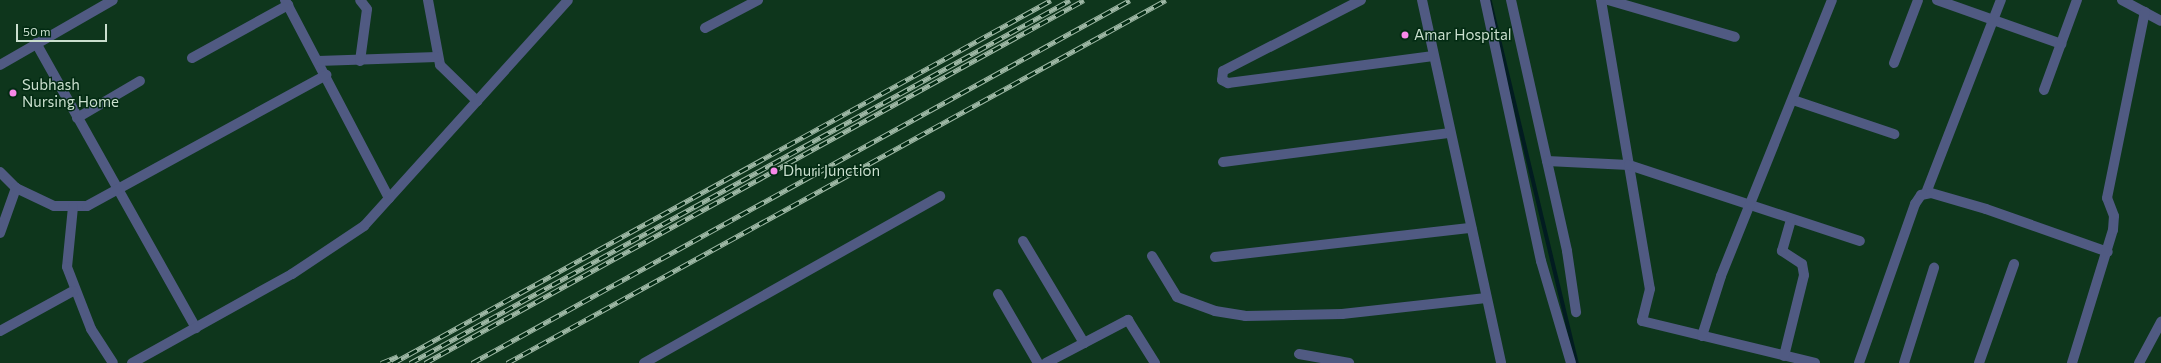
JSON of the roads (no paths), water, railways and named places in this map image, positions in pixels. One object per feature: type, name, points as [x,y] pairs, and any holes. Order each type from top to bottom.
[{"type":"street","points":[[0,65],[113,0]]},
{"type":"street","points":[[360,0],[367,9],[360,61]]},
{"type":"street","points":[[428,0],[437,57],[445,70],[477,101]]},
{"type":"street","points":[[132,363],[196,328],[349,239],[389,198],[568,0]]},
{"type":"street","points":[[705,28],[758,0]]},
{"type":"street","points":[[1361,0],[1223,71],[1222,80],[1228,83],[1433,56]]},
{"type":"street","points":[[1422,0],[1501,363]]},
{"type":"street","points":[[1485,0],[1543,268],[1571,363]]},
{"type":"street","points":[[1511,0],[1547,161],[1576,312]]},
{"type":"street","points":[[1601,0],[1650,289],[1642,321],[1784,356],[1793,360],[1815,363]]},
{"type":"street","points":[[1608,0],[1735,37]]},
{"type":"street","points":[[1702,336],[1720,276],[1794,100],[1832,0]]},
{"type":"street","points":[[1894,63],[1918,0]]},
{"type":"street","points":[[1937,0],[2061,44]]},
{"type":"street","points":[[1859,363],[1915,204],[1926,193],[2000,0]]},
{"type":"street","points":[[2044,90],[2077,0]]},
{"type":"street","points":[[2122,0],[2161,21]]},
{"type":"street","points":[[192,58],[286,2],[326,75],[389,198]]},
{"type":"street","points":[[2072,363],[2108,252],[2114,220],[2107,198],[2145,12]]},
{"type":"street","points":[[36,43],[117,191],[196,328]]},
{"type":"street","points":[[318,61],[360,61],[437,57]]},
{"type":"street","points":[[0,172],[16,188],[54,206],[87,206],[117,191],[326,75]]},
{"type":"street","points":[[77,118],[140,81]]},
{"type":"street","points":[[1794,100],[1894,134]]},
{"type":"street","points":[[1223,162],[1450,133]]},
{"type":"street","points":[[1547,161],[1629,165],[1860,241]]},
{"type":"street","points":[[0,233],[16,188]]},
{"type":"street","points":[[1926,193],[1986,209],[2108,252]]},
{"type":"street","points":[[644,363],[940,196]]},
{"type":"street","points":[[73,207],[66,249],[73,291],[102,350],[113,363]]},
{"type":"street","points":[[1784,356],[1804,275],[1802,264],[1782,251],[1791,219]]},
{"type":"street","points":[[1215,257],[1471,228]]},
{"type":"street","points":[[1023,241],[1084,343]]},
{"type":"street","points":[[1152,256],[1177,297],[1215,311],[1245,316],[1342,314],[1486,298]]},
{"type":"street","points":[[1979,363],[2014,264]]},
{"type":"street","points":[[1904,363],[1934,268]]},
{"type":"street","points":[[0,331],[73,291]]},
{"type":"street","points":[[998,294],[1038,363]]},
{"type":"street","points":[[1046,363],[1128,320],[1155,363]]},
{"type":"street","points":[[2139,363],[2161,322]]},
{"type":"street","points":[[1299,354],[1349,363]]},
{"type":"waterway","points":[[1490,0],[1577,363]]},
{"type":"railway","points":[[393,363],[1051,0]]},
{"type":"railway","points":[[410,363],[1070,0]]},
{"type":"railway","points":[[425,363],[1084,0]]},
{"type":"railway","points":[[472,363],[1130,0]]},
{"type":"railway","points":[[507,363],[1166,0]]},
{"type":"railway","points":[[381,363],[398,356]]},
{"type":"place","name":"Amar Hospital","points":[[1405,35]]},
{"type":"place","name":"Subhash Nursing Home","points":[[13,93]]},
{"type":"place","name":"Dhuri Junction","points":[[774,171]]}]
